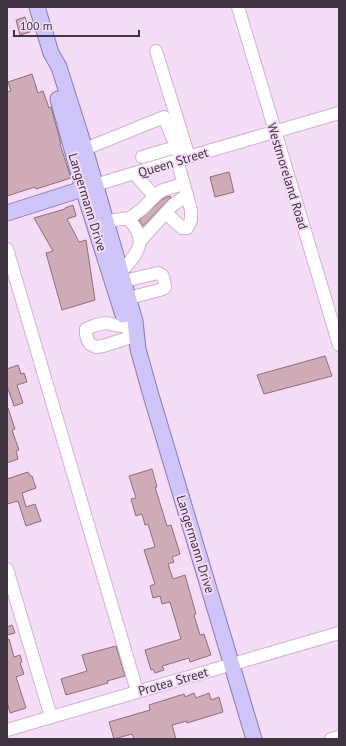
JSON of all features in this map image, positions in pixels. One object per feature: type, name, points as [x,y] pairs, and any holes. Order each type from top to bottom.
[{"type":"main road","name":"Langermann Drive","points":[[37,7],[51,53],[59,67],[85,149],[89,187],[106,221],[129,298],[137,331],[132,338]]},
{"type":"main road","name":"Langermann Drive","points":[[51,53],[50,63],[53,80],[89,187],[132,338],[254,739]]},
{"type":"main road","name":"Queen Street","points":[[7,213],[89,187]]},
{"type":"street","name":"Westmoreland Road","points":[[238,7],[339,346]]},
{"type":"street","points":[[156,51],[182,159],[185,190],[192,217],[187,228],[180,226],[166,213]]},
{"type":"street","name":"Queen Street","points":[[89,187],[339,113]]},
{"type":"street","points":[[85,149],[164,117],[182,159]]},
{"type":"street","points":[[142,156],[176,147]]},
{"type":"street","points":[[135,174],[154,196]]},
{"type":"street","points":[[106,221],[128,219],[142,209],[154,196],[163,190],[185,190]]},
{"type":"street","points":[[122,277],[137,252],[140,241],[178,201],[185,190]]},
{"type":"street","points":[[128,219],[137,230],[140,241]]},
{"type":"street","points":[[7,250],[137,691]]},
{"type":"street","points":[[122,277],[158,273],[162,274],[165,287],[163,289],[129,298]]},
{"type":"street","points":[[7,569],[52,717]]},
{"type":"street","name":"Protea Street","points":[[7,730],[231,663],[339,633]]},
{"type":"street","points":[[331,739],[339,737]]},
{"type":"building","points":[[25,17],[30,32],[20,35],[16,20]]},
{"type":"building","points":[[32,74],[38,93],[43,91],[49,108],[51,107],[60,144],[71,178],[7,196],[7,92],[11,91],[8,82]]},
{"type":"building","points":[[229,172],[234,192],[215,197],[210,177]]},
{"type":"building","points":[[169,196],[171,197],[143,226],[139,220],[163,199]]},
{"type":"building","points":[[73,205],[76,216],[67,219],[79,242],[86,240],[95,300],[62,310],[46,253],[53,251],[34,218],[65,209]]},
{"type":"building","points":[[325,356],[332,376],[264,394],[257,375]]},
{"type":"building","points":[[18,365],[21,374],[24,373],[27,382],[17,385],[23,403],[14,406],[7,386],[7,369]]},
{"type":"building","points":[[7,408],[15,429],[12,430],[19,450],[16,451],[18,459],[7,463]]},
{"type":"building","points":[[152,469],[157,487],[155,487],[167,526],[171,525],[180,554],[172,557],[174,562],[168,564],[173,579],[185,575],[196,614],[194,615],[200,635],[204,634],[211,655],[190,662],[189,658],[162,666],[164,670],[155,673],[153,669],[151,670],[145,650],[181,639],[170,602],[162,604],[160,596],[153,598],[150,586],[155,584],[144,550],[155,547],[148,524],[145,525],[142,514],[136,516],[131,499],[136,498],[129,476]]},
{"type":"building","points":[[28,472],[30,476],[32,476],[36,488],[22,493],[26,507],[35,504],[41,521],[26,526],[18,501],[7,504],[7,479]]},
{"type":"building","points":[[12,625],[15,633],[7,635],[7,627]]},
{"type":"building","points":[[9,639],[14,657],[20,655],[22,662],[20,663],[24,674],[16,677],[26,708],[10,713],[7,702],[7,640]]},
{"type":"building","points":[[116,646],[125,676],[107,681],[108,683],[66,695],[61,679],[87,671],[82,655]]},
{"type":"building","points":[[194,693],[196,698],[209,693],[211,700],[219,697],[223,712],[187,723],[187,721],[172,725],[176,739],[134,739],[132,734],[114,739],[109,722],[150,710],[149,705],[184,694],[185,697]]}]
